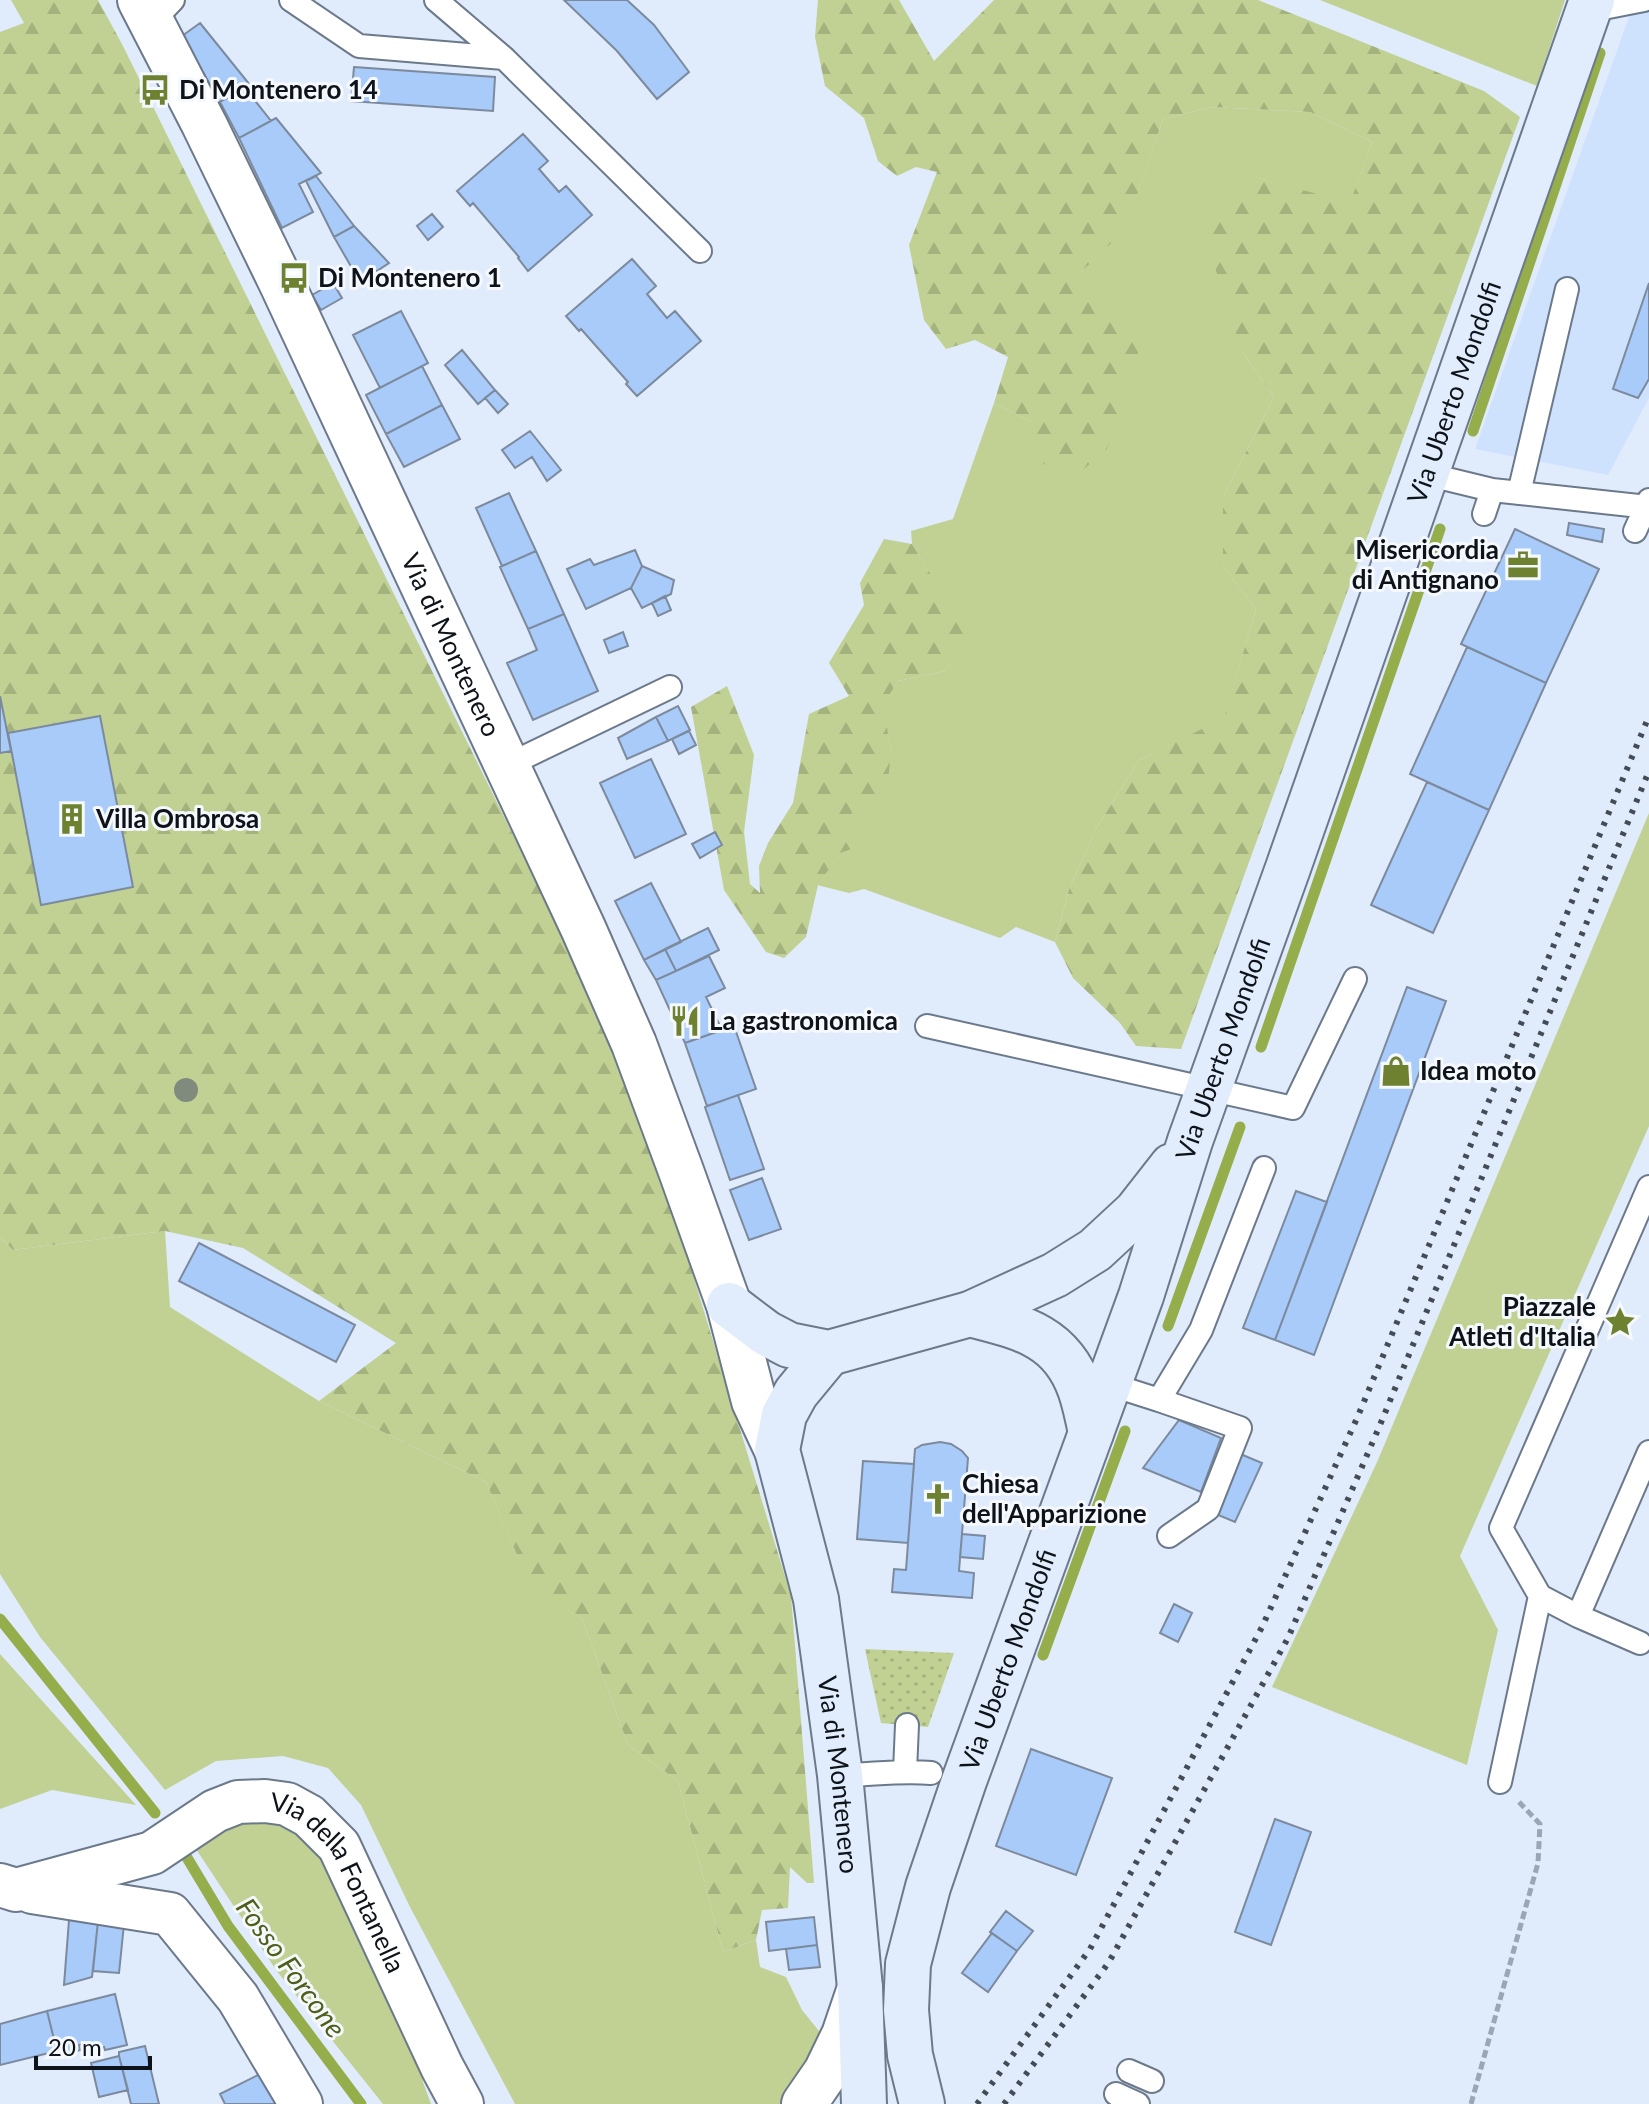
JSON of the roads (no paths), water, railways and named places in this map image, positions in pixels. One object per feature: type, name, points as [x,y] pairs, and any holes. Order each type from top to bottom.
[{"type":"main road","name":"Via Uberto Mondolfi","points":[[922,2104],[908,2040],[906,2010],[908,1964],[928,1887],[1141,1296],[1190,1141],[1590,5]]},
{"type":"main road","points":[[729,1305],[766,1333],[789,1345],[829,1353],[970,1314],[1055,1275],[1104,1243],[1136,1212],[1190,1141]]},
{"type":"main road","points":[[970,1314],[1038,1335],[1056,1350],[1080,1389],[1091,1433]]},
{"type":"main road","name":"Via di Montenero","points":[[829,1353],[796,1393],[784,1415],[777,1450],[816,1599],[840,1775],[860,1988],[864,2104]]},
{"type":"street","name":"Via di Montenero","points":[[155,8],[204,124],[282,284],[583,928],[634,1044],[729,1305],[754,1401],[777,1450]]},
{"type":"street","name":"Via della Fontanella","points":[[8,1887],[152,1853],[215,1811],[238,1802],[287,1804],[309,1816],[339,1846],[462,2104]]},
{"type":"street","points":[[8,1887],[170,1914],[238,1998],[301,2104]]},
{"type":"street","points":[[804,2104],[844,2035],[860,1988]]},
{"type":"lane","points":[[291,0],[359,46],[504,58]]},
{"type":"lane","points":[[436,0],[504,58],[700,251]]},
{"type":"lane","points":[[1590,5],[1644,0]]},
{"type":"lane","points":[[1519,493],[1567,289]]},
{"type":"lane","points":[[1426,474],[1492,490],[1648,505],[1635,531]]},
{"type":"lane","points":[[1484,514],[1492,490]]},
{"type":"lane","points":[[506,766],[670,687]]},
{"type":"lane","points":[[927,1026],[1293,1108],[1355,979]]},
{"type":"lane","points":[[1159,1400],[1201,1330],[1264,1168]]},
{"type":"lane","points":[[1640,1643],[1540,1596],[1501,1528],[1649,1187]]},
{"type":"lane","points":[[1109,1384],[1240,1428],[1208,1509],[1169,1536]]},
{"type":"lane","points":[[1578,1616],[1649,1452]]},
{"type":"lane","points":[[1500,1782],[1540,1596]]},
{"type":"lane","points":[[905,1771],[907,1725]]},
{"type":"lane","points":[[840,1775],[905,1771],[931,1773]]},
{"type":"lane","points":[[1129,2071],[1152,2081]]},
{"type":"lane","points":[[1116,2094],[1138,2104]]},
{"type":"waterway","points":[[1473,431],[1600,53]]},
{"type":"waterway","points":[[1261,1047],[1440,529]]},
{"type":"waterway","points":[[1168,1326],[1240,1127]]},
{"type":"waterway","points":[[1043,1655],[1125,1431]]},
{"type":"waterway","name":"Fosso Forcone","points":[[0,1619],[155,1813]]},
{"type":"waterway","name":"Fosso Forcone","points":[[186,1856],[228,1926],[361,2104]]},
{"type":"railway","points":[[977,2104],[1090,1949],[1262,1627],[1358,1416],[1649,716]]},
{"type":"railway","points":[[1004,2104],[1109,1962],[1288,1638],[1380,1425],[1649,771]]},
{"type":"place","name":"Di Montenero 14","points":[[155,90]]},
{"type":"place","name":"Di Montenero 1","points":[[294,278]]},
{"type":"place","name":"Misericordia di Antignano","points":[[1523,565]]},
{"type":"place","name":"Villa Ombrosa","points":[[72,819]]},
{"type":"place","name":"La gastronomica","points":[[685,1021]]},
{"type":"place","name":"Idea moto","points":[[1396,1071]]},
{"type":"place","name":"Piazzale Atleti d'Italia","points":[[1620,1322]]},
{"type":"place","name":"Chiesa dell'Apparizione","points":[[938,1499]]}]
